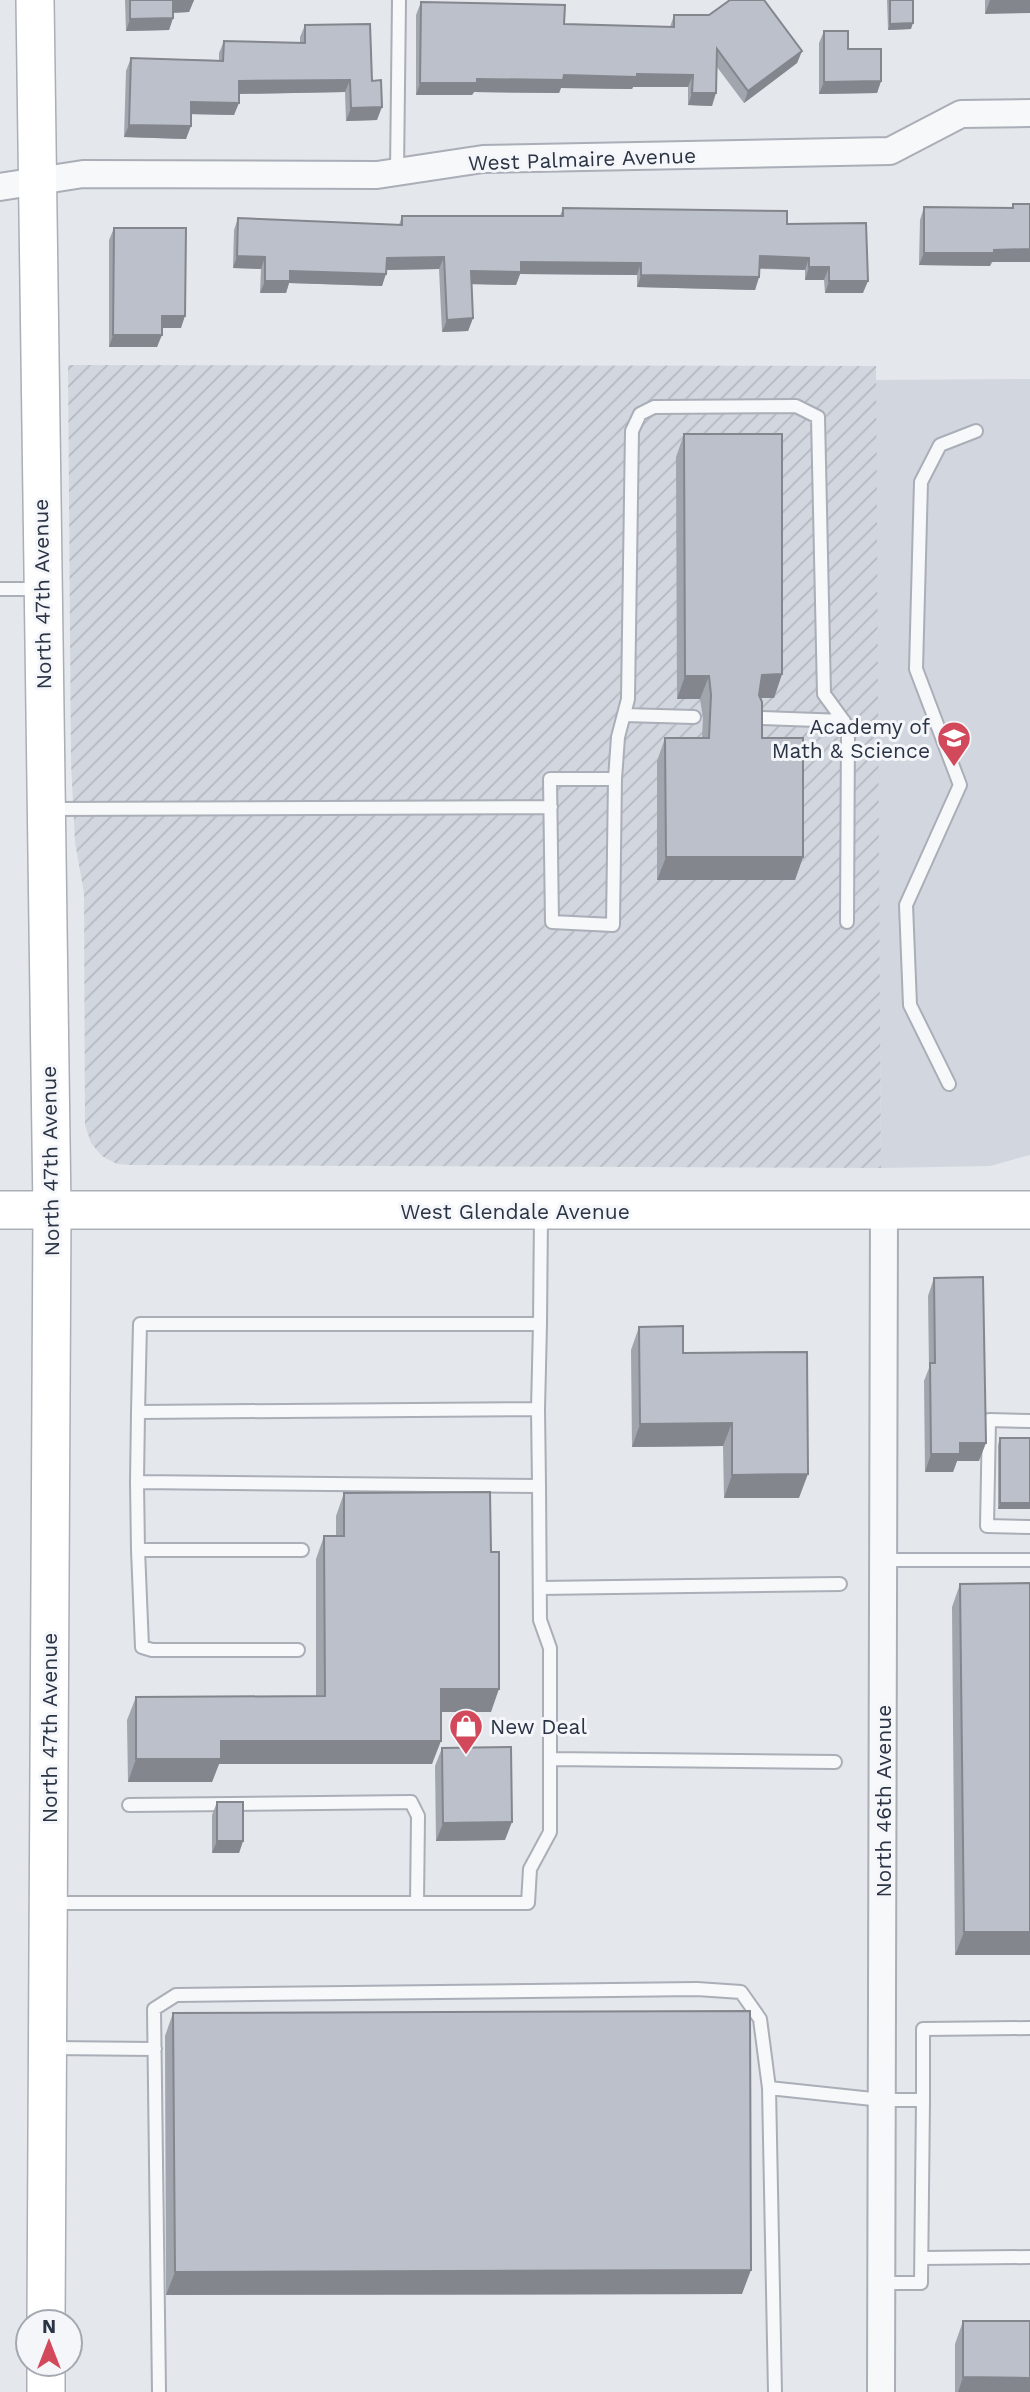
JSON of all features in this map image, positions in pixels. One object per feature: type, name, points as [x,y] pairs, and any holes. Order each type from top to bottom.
[{"type":"street","name":"North 47th Avenue","points":[[35,0],[39,182],[41,589],[52,1211],[46,2308]]},
{"type":"street","name":"West Palmaire Avenue","points":[[0,187],[83,174],[377,175],[483,159],[890,151],[961,114],[1030,113]]},
{"type":"street","name":"West Glendale Avenue","points":[[0,1210],[1030,1210]]},
{"type":"street","name":"North 46th Avenue","points":[[881,2392],[884,1210]]},
{"type":"lane","points":[[397,172],[398,0]]},
{"type":"lane","points":[[615,779],[550,779],[552,922],[614,925],[615,779],[618,737],[628,699],[632,431],[640,414],[654,407],[796,407],[818,417],[824,694],[848,727],[847,922]]},
{"type":"lane","points":[[949,1084],[910,1005],[906,905],[960,785],[916,669],[921,482],[940,445],[976,431]]},
{"type":"lane","points":[[0,589],[41,589]]},
{"type":"lane","points":[[624,715],[694,717]]},
{"type":"lane","points":[[759,718],[844,721]]},
{"type":"lane","points":[[45,809],[551,807]]},
{"type":"lane","points":[[48,1903],[528,1903],[530,1869],[550,1832],[550,1648],[540,1620],[538,1409],[541,1211]]},
{"type":"lane","points":[[298,1650],[152,1650],[142,1647],[137,1482],[140,1324],[540,1324]]},
{"type":"lane","points":[[138,1412],[538,1409]]},
{"type":"lane","points":[[1030,1421],[989,1420],[987,1527],[1030,1527]]},
{"type":"lane","points":[[137,1482],[539,1486]]},
{"type":"lane","points":[[138,1550],[302,1550]]},
{"type":"lane","points":[[883,1560],[1030,1560]]},
{"type":"lane","points":[[540,1588],[840,1584]]},
{"type":"lane","points":[[550,1759],[835,1762]]},
{"type":"lane","points":[[129,1805],[411,1802],[418,1816],[417,1903]]},
{"type":"lane","points":[[159,2392],[155,2008],[176,1995],[697,1989],[741,1992],[760,2019],[769,2088],[775,2392]]},
{"type":"lane","points":[[881,2283],[921,2283],[923,2029],[1030,2028]]},
{"type":"lane","points":[[47,2048],[155,2049]]},
{"type":"lane","points":[[769,2088],[882,2100],[923,2100]]},
{"type":"lane","points":[[922,2258],[1030,2258]]},
{"type":"shaded area","points":[[68,365],[876,366],[881,1168],[131,1165],[117,1164],[102,1156],[91,1143],[85,1125],[84,893],[75,842],[71,762]]},
{"type":"shaded area","name":"Academy of Math & Science","points":[[1030,379],[1030,1155],[990,1166],[881,1168],[875,380]]},
{"type":"building","points":[[130,0],[173,0],[173,18],[130,19]]},
{"type":"building","points":[[730,0],[764,0],[802,51],[748,91],[717,49],[716,93],[692,93],[693,75],[564,75],[563,80],[477,79],[477,83],[420,83],[421,2],[565,5],[564,24],[674,27],[674,15],[709,15]]},
{"type":"building","points":[[890,0],[913,0],[913,23],[890,24]]},
{"type":"building","points":[[370,24],[372,81],[381,80],[382,107],[351,108],[350,80],[239,81],[239,103],[191,102],[191,126],[129,125],[131,58],[223,61],[224,41],[305,43],[305,25]]},
{"type":"building","points":[[824,31],[848,31],[848,49],[881,49],[881,81],[824,82]]},
{"type":"building","points":[[1013,204],[1030,204],[1030,249],[994,250],[994,253],[924,253],[924,207],[1013,208]]},
{"type":"building","points":[[563,208],[787,211],[787,224],[866,223],[868,281],[829,281],[829,267],[809,267],[809,258],[760,256],[759,277],[641,275],[641,263],[521,262],[521,272],[471,271],[473,318],[447,320],[444,257],[387,258],[386,274],[290,271],[290,281],[265,281],[265,257],[237,256],[238,218],[402,225],[402,216],[563,216]]},
{"type":"building","points":[[114,228],[186,228],[185,316],[162,316],[162,335],[113,335]]},
{"type":"building","points":[[684,434],[782,434],[782,674],[762,675],[759,695],[762,702],[762,738],[803,738],[803,857],[666,857],[665,738],[709,738],[711,695],[709,676],[685,676]]},
{"type":"building","points":[[983,1277],[986,1443],[960,1443],[960,1454],[931,1454],[930,1363],[935,1363],[934,1278]]},
{"type":"building","points":[[683,1326],[683,1353],[807,1352],[808,1474],[732,1475],[732,1423],[640,1424],[639,1327]]},
{"type":"building","points":[[1000,1438],[1030,1438],[1030,1503],[1000,1503]]},
{"type":"building","points":[[490,1492],[491,1552],[499,1552],[499,1689],[441,1689],[441,1741],[221,1741],[221,1759],[136,1759],[136,1697],[325,1696],[324,1536],[344,1536],[344,1493]]},
{"type":"building","points":[[1030,1583],[1030,1932],[964,1932],[960,1584]]},
{"type":"building","points":[[511,1747],[512,1822],[443,1823],[442,1748]]},
{"type":"building","points":[[217,1802],[243,1802],[243,1841],[217,1841]]},
{"type":"building","points":[[750,2011],[751,2270],[175,2272],[173,2013]]},
{"type":"building","points":[[963,2321],[1030,2321],[1030,2378],[963,2377]]},
{"type":"place","name":"Academy of Math & Science","points":[[954,768]]},
{"type":"place","name":"New Deal","points":[[466,1756]]}]
